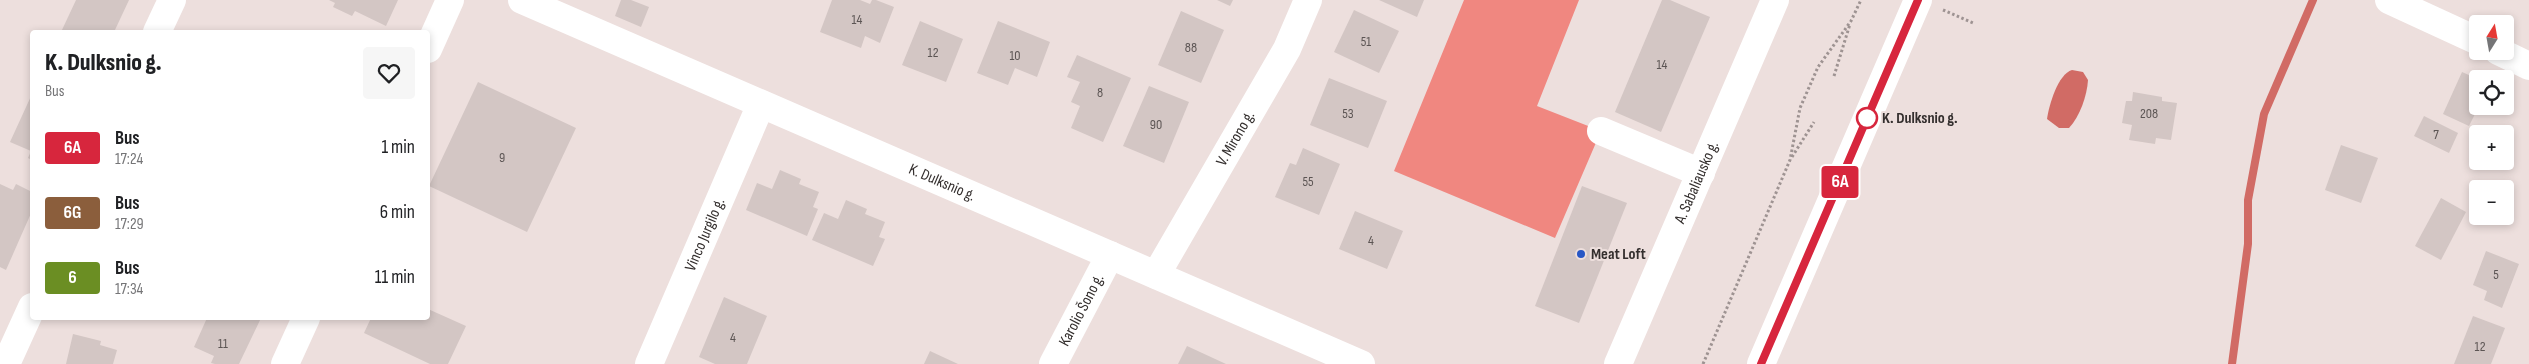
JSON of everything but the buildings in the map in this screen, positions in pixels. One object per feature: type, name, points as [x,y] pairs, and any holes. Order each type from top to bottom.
[{"type":"street","points":[[158,30],[172,0]]},
{"type":"street","points":[[430,45],[450,0]]},
{"type":"street","name":"K. Dulksnio g.","points":[[522,0],[1361,364]]},
{"type":"street","name":"V. Mirono g.","points":[[1156,275],[1287,49],[1308,0]]},
{"type":"street","name":"A. Sabaliausko g.","points":[[1618,364],[1775,0]]},
{"type":"street","points":[[2389,0],[2469,38]]},
{"type":"street","points":[[1761,364],[1927,4]]},
{"type":"street","points":[[2514,59],[2529,66]]},
{"type":"street","name":"Vinco Jurgilo g.","points":[[649,364],[761,104]]},
{"type":"street","points":[[1601,131],[1701,173]]},
{"type":"street","name":"Karolio Šono g.","points":[[1053,364],[1110,255]]},
{"type":"street","points":[[8,363],[30,313]]},
{"type":"street","points":[[285,364],[305,320]]},
{"type":"path","points":[[1834,76],[1851,22],[1861,0]]},
{"type":"path","points":[[1927,4],[1973,23]]},
{"type":"path","points":[[1790,160],[1800,108],[1818,67],[1851,22]]},
{"type":"path","points":[[1702,364],[1790,160],[1814,122]]},
{"type":"shaded area","points":[[1464,0],[1579,0],[1537,106],[1601,131],[1555,238],[1394,171]]},
{"type":"shaded area","points":[[2072,70],[2083,72],[2088,80],[2086,93],[2080,112],[2073,123],[2069,128],[2059,128],[2047,119],[2048,113],[2058,84],[2062,77]]},
{"type":"waterway","points":[[2232,364],[2248,244],[2248,200],[2264,114],[2313,0]]},
{"type":"bus line","name":"6A","points":[[1761,364],[1918,0]]},
{"type":"place","name":"K. Dulksnio g.","points":[[1867,118]]},
{"type":"place","name":"Meat Loft","points":[[1581,254]]}]
